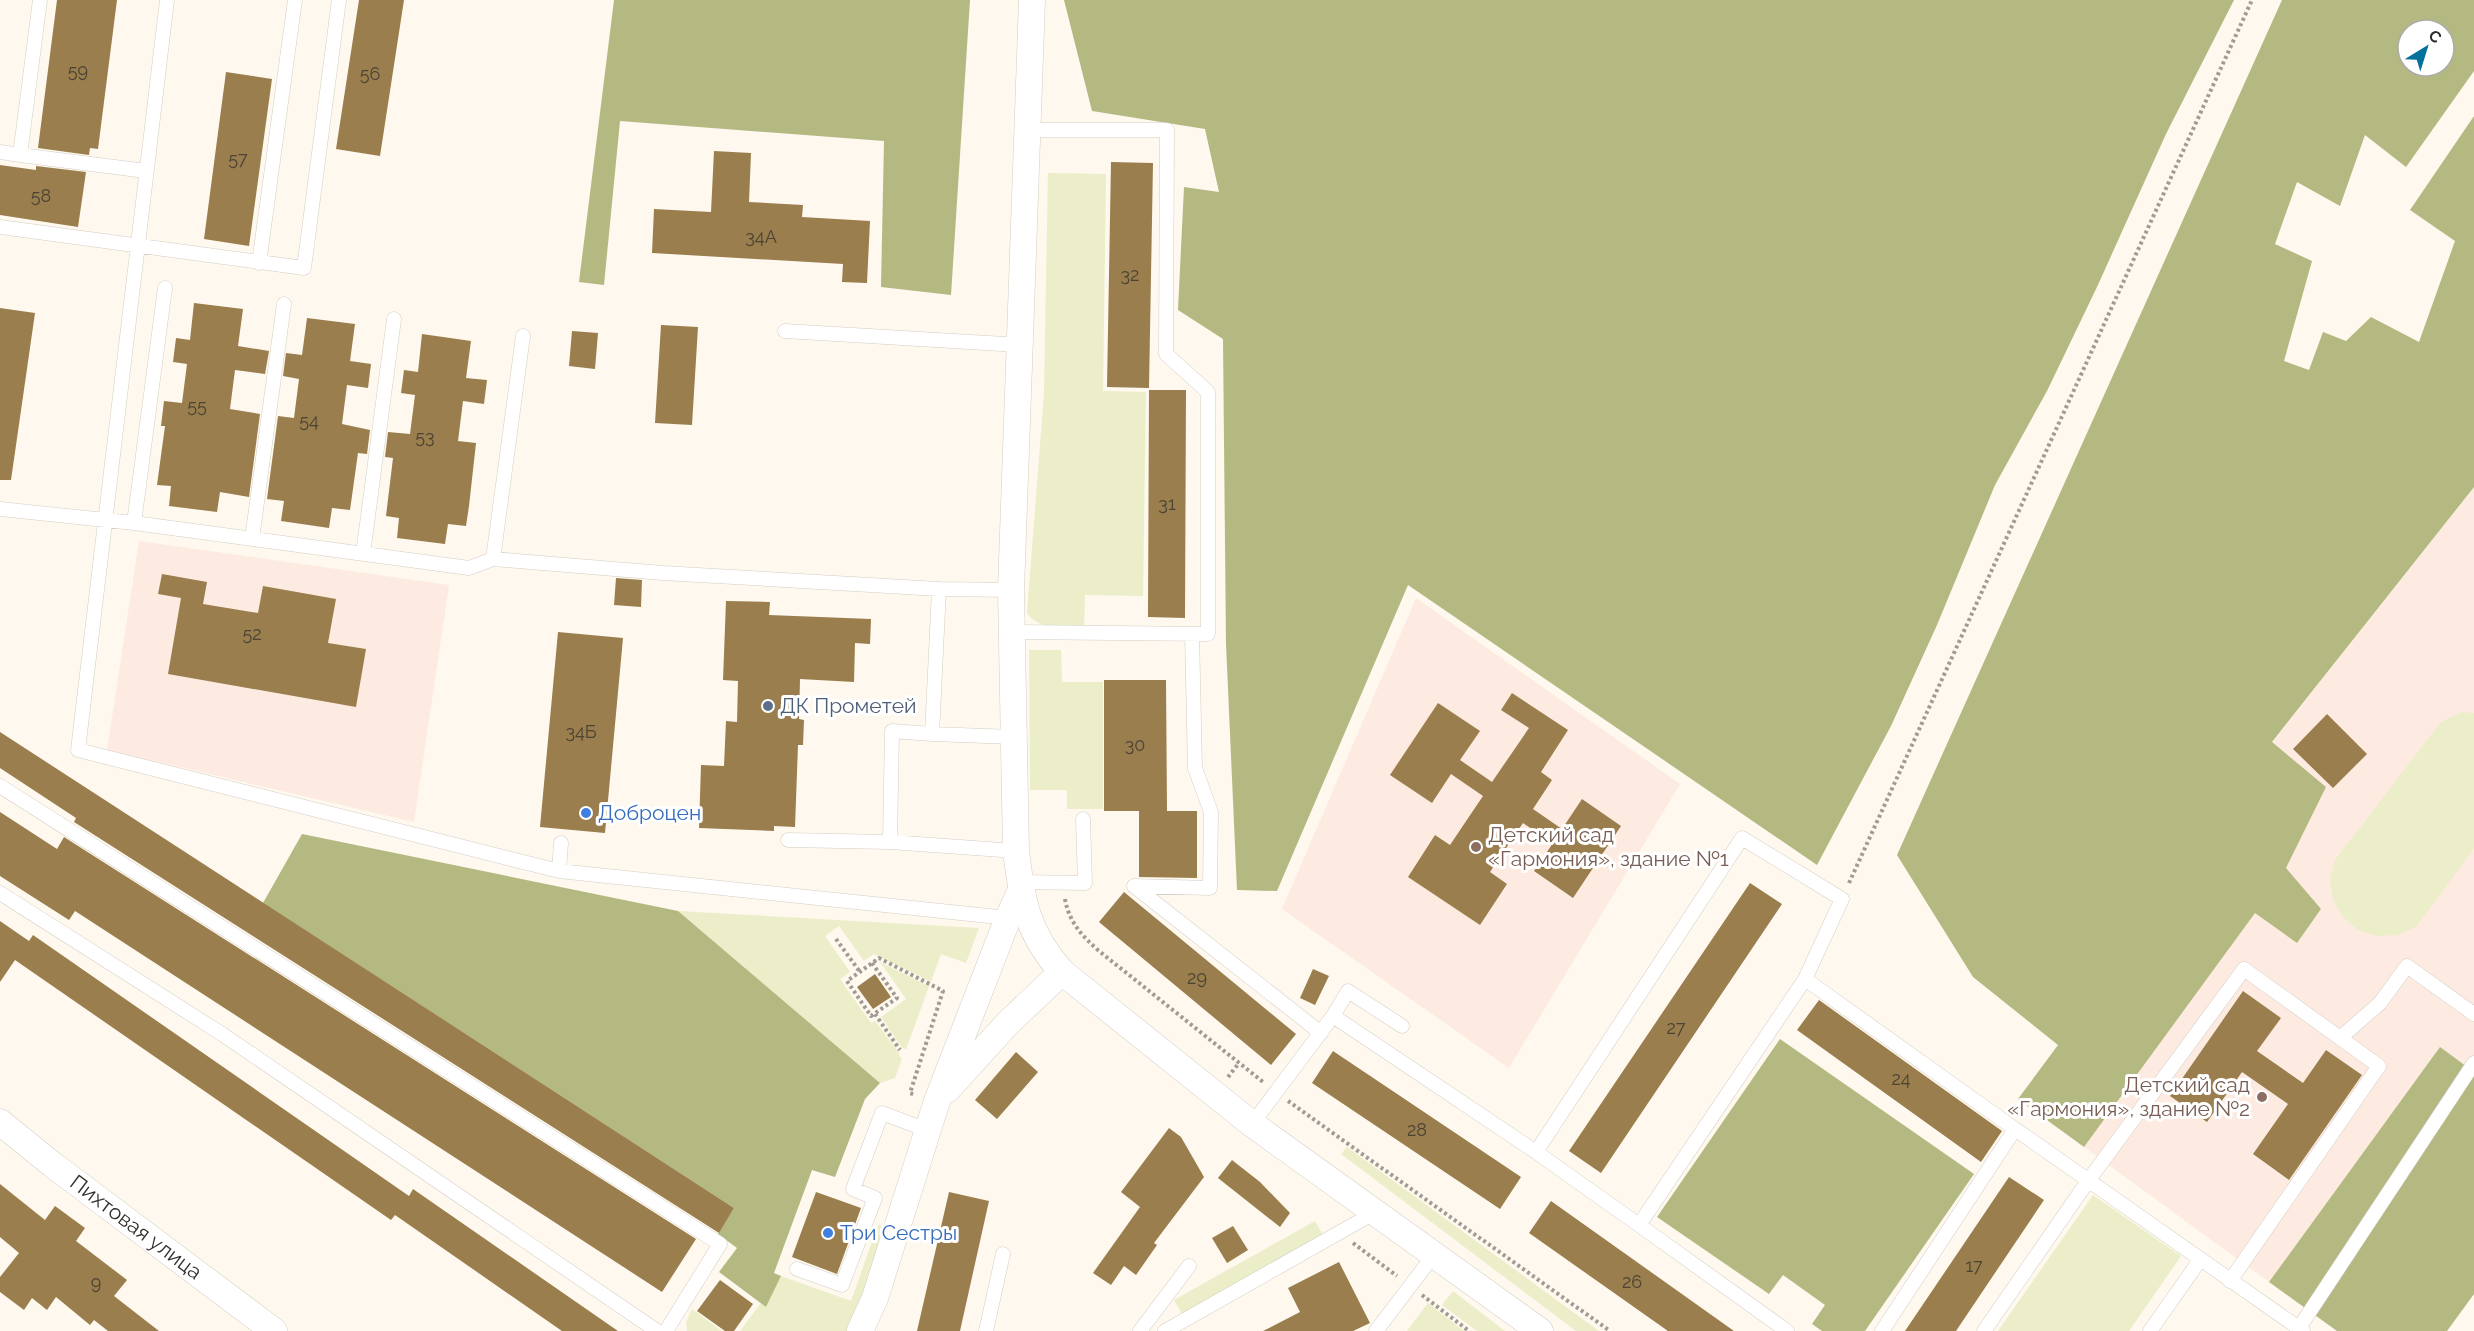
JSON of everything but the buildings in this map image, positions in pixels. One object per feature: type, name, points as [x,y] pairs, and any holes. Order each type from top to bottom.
[{"type":"street","points":[[1032,0],[1011,590],[1016,851],[1021,886],[1033,932],[1045,954],[1062,972],[1252,1124],[1540,1331]]},
{"type":"street","points":[[860,1331],[875,1298],[936,1101],[1021,886]]},
{"type":"street","points":[[936,1101],[1008,1023],[1062,972]]},
{"type":"street","name":"Пихтовая улица","points":[[0,1122],[53,1165],[274,1331]]},
{"type":"lane","points":[[20,155],[40,0]]},
{"type":"lane","points":[[167,0],[78,750],[559,871],[1008,918]]},
{"type":"lane","points":[[259,263],[295,0]]},
{"type":"lane","points":[[0,227],[304,268],[339,0]]},
{"type":"lane","points":[[1012,632],[1208,634],[1208,392],[1166,354],[1167,130],[1028,130]]},
{"type":"lane","points":[[0,152],[146,171]]},
{"type":"lane","points":[[134,523],[165,288]]},
{"type":"lane","points":[[252,539],[284,304]]},
{"type":"lane","points":[[363,554],[394,319]]},
{"type":"lane","points":[[785,331],[1020,345]]},
{"type":"lane","points":[[493,559],[523,336]]},
{"type":"lane","points":[[0,509],[134,523],[469,568],[493,559],[663,573],[939,589],[1011,590]]},
{"type":"lane","points":[[932,734],[939,589]]},
{"type":"lane","points":[[1192,634],[1195,768],[1210,812],[1210,888],[1134,886],[1320,1034]]},
{"type":"lane","points":[[890,842],[892,731],[1014,737]]},
{"type":"lane","points":[[0,786],[720,1244],[666,1331]]},
{"type":"lane","points":[[1021,886],[1085,883],[1083,819]]},
{"type":"lane","points":[[1536,1152],[1742,838],[1842,899],[1805,979],[1639,1225]]},
{"type":"lane","points":[[788,840],[890,842],[1016,851]]},
{"type":"lane","points":[[559,871],[561,843]]},
{"type":"lane","points":[[0,893],[222,1034],[657,1331]]},
{"type":"lane","points":[[2340,1038],[2380,1003],[2408,966],[2474,1014]]},
{"type":"lane","points":[[1984,1331],[2088,1181],[2244,969],[2379,1066],[2230,1281]]},
{"type":"lane","points":[[1805,979],[2299,1330],[2474,1063]]},
{"type":"lane","points":[[1252,1124],[1333,1016],[1348,991],[1402,1026]]},
{"type":"lane","points":[[1333,1016],[1536,1152],[1787,1331]]},
{"type":"lane","points":[[798,1269],[842,1285],[875,1198],[853,1190],[882,1113],[927,1130]]},
{"type":"lane","points":[[1882,1331],[2015,1129]]},
{"type":"lane","points":[[1165,1331],[1374,1213]]},
{"type":"lane","points":[[986,1331],[1003,1254]]},
{"type":"lane","points":[[1376,1331],[1434,1256]]},
{"type":"lane","points":[[2150,1331],[2200,1260]]},
{"type":"lane","points":[[1140,1331],[1189,1266]]},
{"type":"path","points":[[1842,899],[2252,0]]},
{"type":"path","points":[[1063,883],[1070,918],[1079,933],[1099,951],[1275,1091],[1610,1331]]},
{"type":"path","points":[[836,939],[860,972]]},
{"type":"path","points":[[872,963],[897,998],[872,1016],[847,981],[860,972],[872,963],[879,958],[944,991],[910,1093]]},
{"type":"path","points":[[875,1014],[900,1050]]},
{"type":"path","points":[[1340,1233],[1469,1331]]},
{"type":"shaded area","points":[[2474,487],[2474,1072],[2440,1048],[2269,1282],[2084,1147],[2286,868],[2326,787],[2272,743]]},
{"type":"shaded area","points":[[139,541],[449,585],[414,822],[107,750]]},
{"type":"shaded area","name":"Детский сад «Гармония», здание №1","points":[[1416,598],[1680,784],[1509,1068],[1282,909]]},
{"type":"green space","points":[[614,0],[970,0],[951,295],[881,287],[884,141],[620,121],[604,285],[579,282]]},
{"type":"green space","points":[[1064,0],[2234,0],[2166,134],[2047,391],[1995,485],[1937,625],[1891,726],[1817,865],[1408,585],[1277,891],[1237,890],[1226,644],[1223,339],[1178,310],[1184,187],[1219,192],[1205,129],[1092,111]]},
{"type":"green space","points":[[2282,0],[2474,0],[2474,71],[2406,167],[2365,135],[2340,206],[2297,182],[2275,244],[2312,261],[2284,361],[2309,370],[2323,332],[2346,341],[2371,317],[2419,342],[2455,241],[2410,210],[2474,116],[2474,487],[2272,742],[2326,787],[2286,868],[2321,909],[2297,943],[2255,913],[2084,1147],[2018,1099],[2058,1045],[1973,977],[1897,855]]},
{"type":"green space","points":[[1048,173],[1106,174],[1103,391],[1146,392],[1143,596],[1085,595],[1084,626],[1045,625],[1032,619],[1027,613],[1044,393]]},
{"type":"green space","points":[[1029,650],[1061,650],[1062,682],[1103,682],[1103,809],[1067,809],[1067,790],[1030,790]]},
{"type":"green space","points":[[2462,712],[2474,713],[2474,848],[2416,927],[2397,935],[2377,936],[2358,930],[2343,917],[2333,900],[2330,880],[2335,860],[2441,722]]},
{"type":"green space","points":[[302,834],[678,911],[880,1083],[865,1099],[835,1177],[812,1170],[774,1273],[781,1276],[766,1307],[719,1272],[737,1248],[718,1234],[734,1208],[263,903]]},
{"type":"green space","points":[[678,911],[979,928],[966,963],[941,954],[906,1049],[902,1048],[881,1017],[906,999],[880,962],[926,985],[928,980],[874,954],[864,961],[839,926],[825,936],[850,972],[840,979],[871,1023],[875,1021],[902,1058],[895,1078],[880,1083]]},
{"type":"green space","points":[[1780,1039],[1974,1174],[1865,1331],[1822,1331],[1812,1324],[1825,1305],[1783,1275],[1769,1294],[1657,1217]]},
{"type":"green space","points":[[2440,1047],[2474,1072],[2474,1294],[2447,1331],[2337,1331],[2269,1282]]},
{"type":"green space","points":[[1347,1147],[1599,1331],[1576,1331],[1341,1154]]},
{"type":"green space","points":[[2093,1195],[2181,1256],[2129,1331],[1998,1331]]},
{"type":"green space","points":[[1315,1221],[1323,1235],[1182,1314],[1174,1300]]},
{"type":"green space","points":[[878,1225],[888,1228],[852,1331],[740,1331],[761,1303],[766,1307],[781,1276],[851,1301]]},
{"type":"green space","points":[[1453,1291],[1505,1331],[1477,1331],[1442,1305]]},
{"type":"green space","points":[[1428,1303],[1464,1331],[1407,1331]]},
{"type":"green space","points":[[692,1309],[722,1331],[687,1331],[686,1322]]},
{"type":"place","name":"ДК Прометей","points":[[768,706]]},
{"type":"place","name":"Доброцен","points":[[586,813]]},
{"type":"place","name":"Детский сад «Гармония», здание №1","points":[[1476,847]]},
{"type":"place","name":"Детский сад «Гармония», здание №2","points":[[2262,1097]]},
{"type":"place","name":"Три Сестры","points":[[828,1233]]}]
